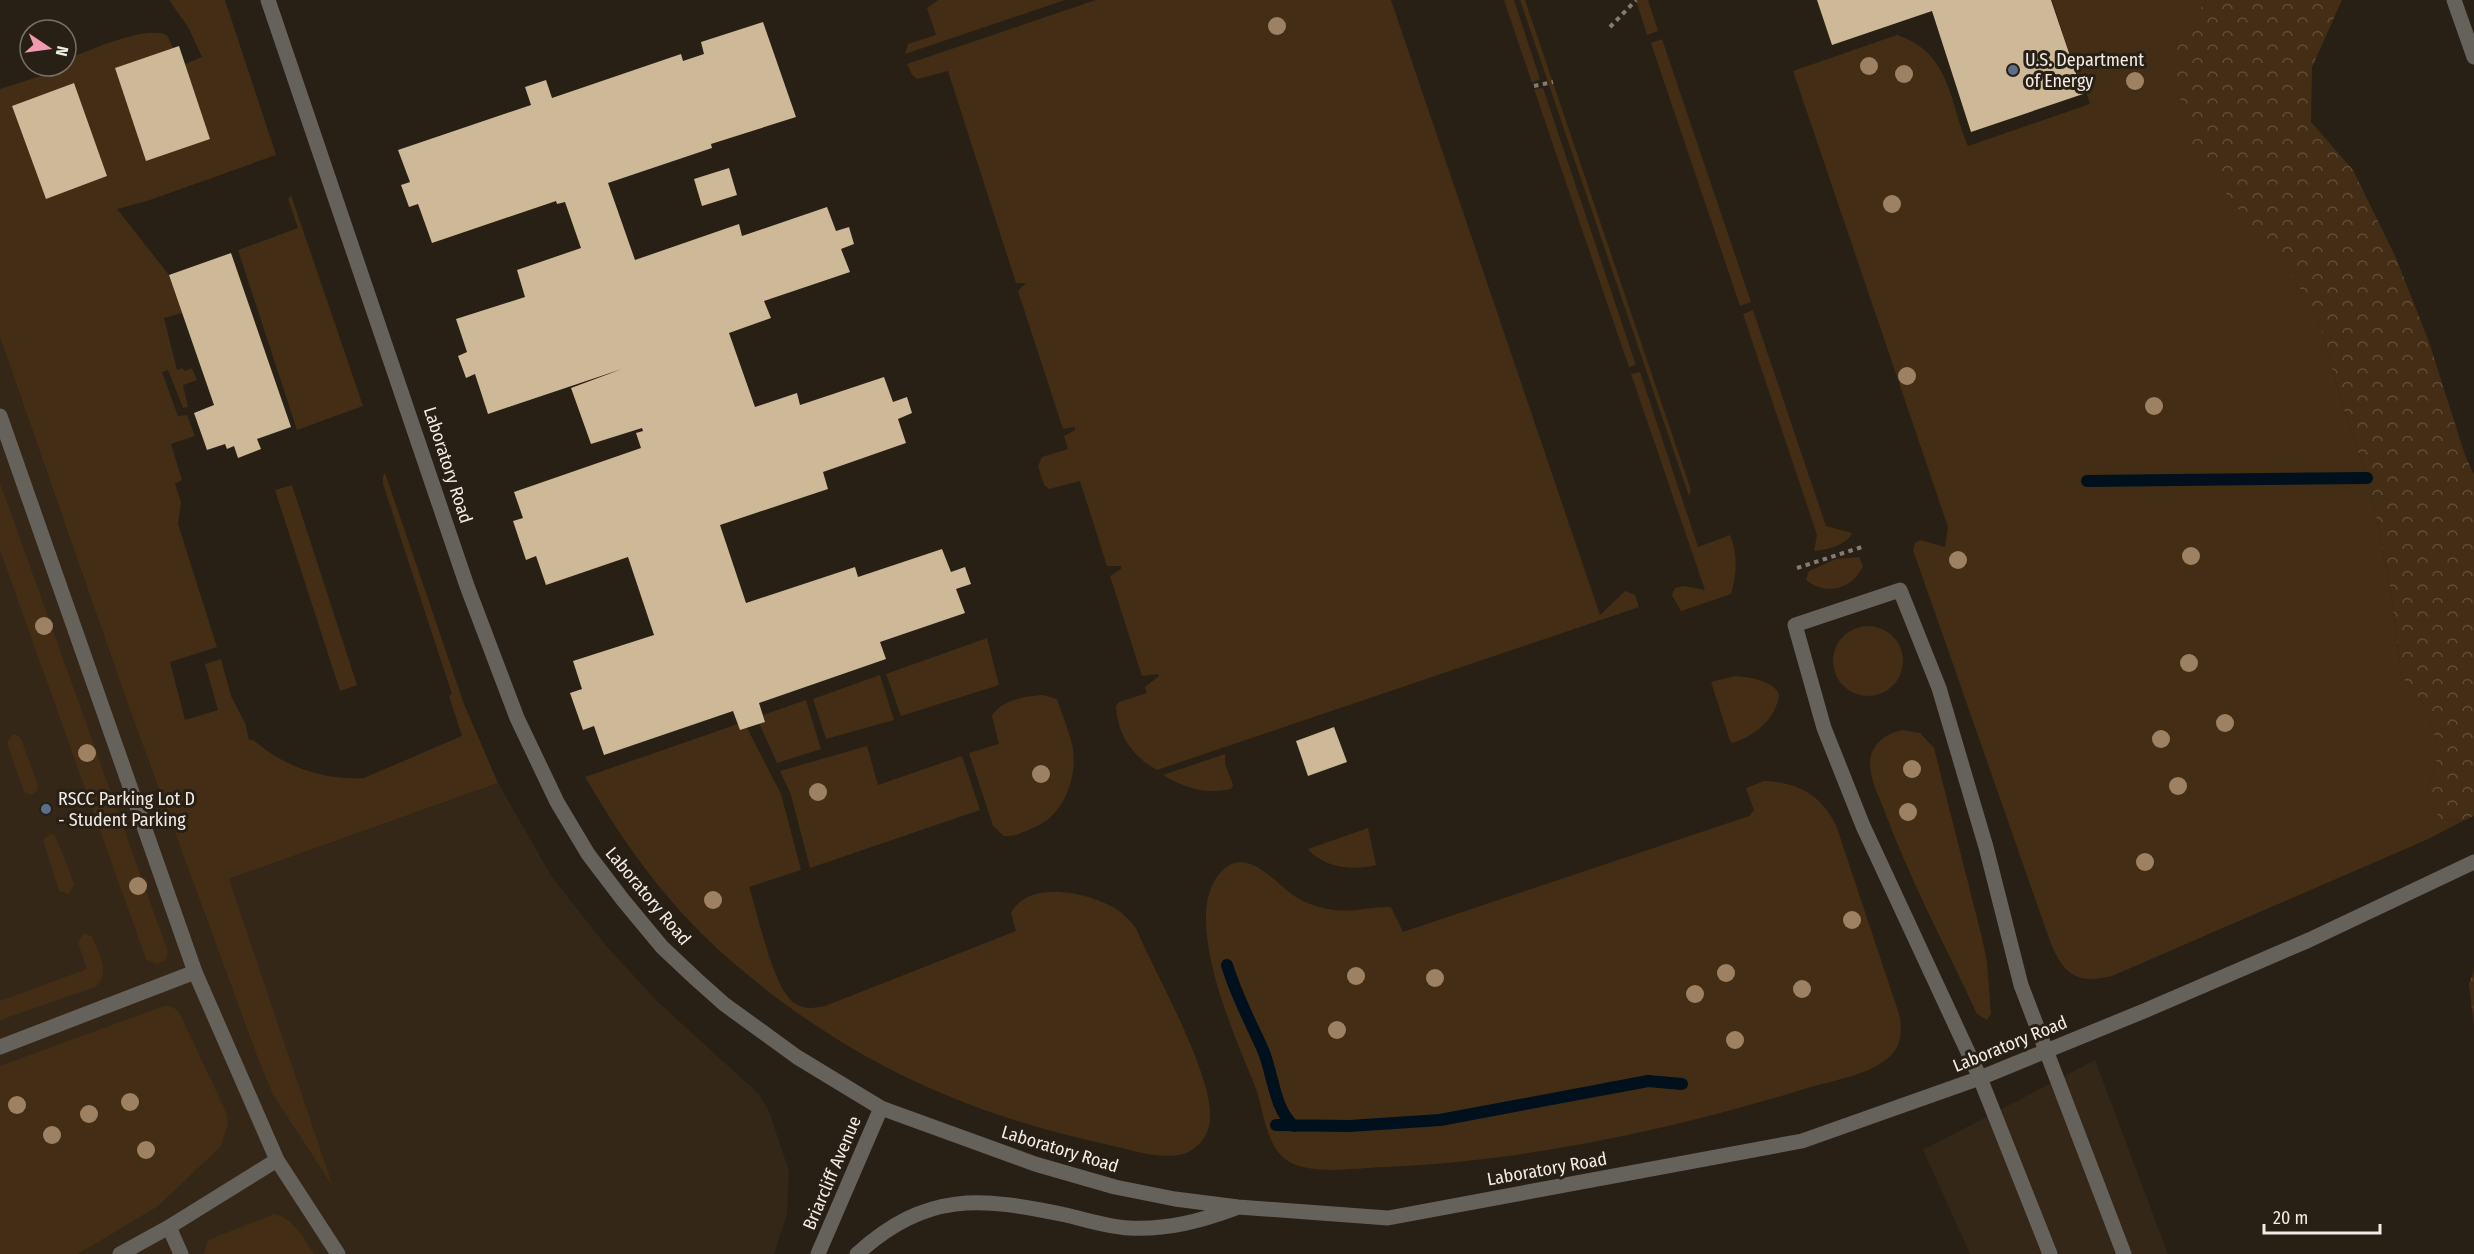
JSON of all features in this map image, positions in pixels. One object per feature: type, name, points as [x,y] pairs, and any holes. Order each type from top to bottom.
[{"type":"street","name":"Laboratory Road","points":[[268,0],[467,586],[517,718],[557,802],[588,854],[623,900],[663,947],[696,979],[724,1004],[797,1058],[881,1108],[1035,1164],[1114,1187],[1175,1199],[1238,1207],[1388,1218],[1802,1142],[1980,1078],[2048,1050],[2309,940],[2474,862]]},
{"type":"street","points":[[2454,0],[2474,57]]},
{"type":"street","points":[[0,416],[195,972],[277,1160],[338,1254]]},
{"type":"street","points":[[2050,1254],[1980,1078],[1863,826],[1824,728],[1795,625],[1900,590],[1939,688],[1986,847],[2021,986],[2048,1050],[2124,1254]]},
{"type":"street","points":[[0,1047],[195,972]]},
{"type":"street","name":"Briarcliff Avenue","points":[[818,1254],[881,1108]]},
{"type":"street","points":[[120,1254],[169,1227],[277,1160]]},
{"type":"street","points":[[857,1254],[907,1217],[931,1208],[970,1201],[1008,1203],[1129,1228],[1193,1224],[1238,1207]]},
{"type":"street","points":[[169,1227],[181,1254]]},
{"type":"path","points":[[1610,27],[1636,0]]},
{"type":"path","points":[[1534,86],[1553,82]]},
{"type":"path","points":[[1797,568],[1865,546]]},
{"type":"shaded area","points":[[0,337],[126,699],[257,1056],[273,1095],[331,1184],[229,879],[498,783],[552,877],[608,948],[658,1002],[759,1094],[769,1111],[789,1171],[787,1214],[774,1254],[0,1254]]},
{"type":"shaded area","points":[[2095,1060],[2168,1254],[1970,1254],[1923,1150]]},
{"type":"green space","points":[[169,0],[225,0],[276,155],[147,201],[117,209],[169,275],[182,313],[164,318],[177,370],[182,368],[185,371],[192,368],[197,380],[183,385],[188,407],[183,408],[168,370],[162,372],[178,416],[187,415],[195,436],[171,444],[182,480],[175,484],[181,502],[178,524],[217,647],[170,662],[185,720],[218,710],[205,664],[221,659],[231,696],[245,723],[249,740],[253,740],[278,758],[305,770],[333,777],[364,778],[462,736],[449,696],[452,694],[383,484],[385,473],[464,704],[498,783],[229,879],[333,1187],[273,1095],[257,1056],[126,699],[0,337],[0,89],[35,78],[78,78],[78,55],[131,36],[145,33],[167,35],[173,48],[115,68],[146,161],[210,139],[185,64],[202,57],[188,27]],"holes":[[[74,83],[107,176],[46,199],[12,106]]]},
{"type":"green space","points":[[938,0],[1065,0],[905,54],[908,44],[936,35],[927,8]]},
{"type":"green space","points":[[1096,0],[1391,0],[1600,615],[1625,591],[1635,595],[1639,607],[1157,770],[1148,765],[1134,751],[1119,726],[1116,706],[1119,702],[1147,693],[1145,687],[1159,676],[1158,674],[1142,676],[1110,576],[1121,569],[1121,566],[1107,566],[1080,481],[1049,489],[1044,485],[1038,466],[1042,457],[1068,449],[1064,436],[1075,430],[1075,427],[1063,429],[1018,291],[1026,283],[1016,283],[948,71],[917,79],[912,75],[907,64]]},
{"type":"green space","points":[[1504,0],[1514,0],[1540,79],[1532,83]]},
{"type":"green space","points":[[1520,0],[1525,0],[1691,490],[1689,496]]},
{"type":"green space","points":[[1636,0],[1648,0],[1658,31],[1647,35]]},
{"type":"green space","points":[[2052,0],[2206,0],[2175,47],[2286,268],[2317,314],[2341,401],[2371,489],[2391,593],[2401,676],[2427,708],[2439,752],[2426,796],[2440,819],[2465,820],[2426,840],[2112,976],[2090,979],[2081,978],[2067,970],[2051,944],[1913,550],[1915,543],[1920,540],[1945,547],[1948,527],[1793,71],[1897,35],[1915,43],[1938,66],[1946,80],[1968,146],[2090,104],[2087,94],[2083,94]]},
{"type":"green space","points":[[2206,0],[2342,0],[2312,67],[2311,122],[2353,170],[2396,258],[2429,342],[2465,455],[2474,475],[2474,816],[2465,820],[2440,819],[2426,796],[2439,752],[2427,708],[2401,676],[2391,593],[2371,489],[2341,401],[2317,314],[2286,268],[2224,191],[2191,142],[2177,86],[2175,47]]},
{"type":"green space","points":[[1662,39],[1751,302],[1740,306],[1651,43]]},
{"type":"green space","points":[[1543,88],[1636,365],[1629,367],[1534,89]]},
{"type":"green space","points":[[291,195],[363,406],[297,430],[238,250],[298,228],[288,199]]},
{"type":"green space","points":[[1753,310],[1826,526],[1852,533],[1846,541],[1830,548],[1814,551],[1817,535],[1743,314]]},
{"type":"green space","points":[[1640,372],[1698,547],[1730,535],[1734,550],[1735,579],[1731,594],[1681,611],[1672,595],[1675,588],[1683,586],[1705,590],[1631,374]]},
{"type":"green space","points":[[0,483],[168,952],[165,960],[157,964],[146,959],[0,550]]},
{"type":"green space","points":[[292,485],[357,685],[340,691],[275,490]]},
{"type":"green space","points":[[1859,557],[1863,566],[1852,581],[1845,585],[1838,588],[1822,588],[1806,580],[1809,571],[1836,559]]},
{"type":"green space","points":[[1868,626],[1881,629],[1893,636],[1900,648],[1903,661],[1900,674],[1893,686],[1881,693],[1868,696],[1855,693],[1843,686],[1836,674],[1833,661],[1836,648],[1843,636],[1855,629]]},
{"type":"green space","points":[[987,638],[999,685],[901,716],[886,674]]},
{"type":"green space","points":[[880,675],[894,720],[826,739],[813,699]]},
{"type":"green space","points":[[1735,676],[1766,682],[1779,694],[1774,711],[1764,725],[1749,736],[1733,743],[1730,741],[1711,682]]},
{"type":"green space","points":[[1043,695],[1057,699],[1067,727],[1074,755],[1071,780],[1062,803],[1045,821],[1012,836],[1004,836],[993,826],[969,753],[999,744],[992,716],[1001,706],[1022,698]]},
{"type":"green space","points":[[806,700],[821,749],[777,763],[759,723],[765,722],[763,715]]},
{"type":"green space","points":[[738,724],[740,729],[747,728],[781,794],[801,870],[749,887],[773,967],[786,995],[794,1003],[805,1008],[825,1006],[1016,931],[1011,913],[1020,902],[1032,895],[1062,892],[1094,899],[1119,911],[1136,928],[1183,1028],[1205,1084],[1210,1108],[1209,1126],[1200,1143],[1192,1150],[1174,1156],[1146,1154],[1023,1123],[966,1103],[911,1080],[827,1033],[772,994],[713,945],[652,878],[585,777]]},
{"type":"green space","points":[[1903,730],[1920,733],[1934,748],[1987,962],[1991,1014],[1987,1020],[1977,1014],[1905,862],[1873,781],[1870,762],[1873,750],[1880,740]]},
{"type":"green space","points":[[12,735],[17,735],[21,739],[38,785],[37,791],[31,795],[24,792],[7,743]]},
{"type":"green space","points":[[867,746],[878,785],[962,756],[980,810],[810,868],[791,795],[780,771]]},
{"type":"green space","points":[[1225,754],[1225,764],[1233,785],[1231,789],[1213,791],[1196,789],[1163,775]]},
{"type":"green space","points":[[1764,781],[1787,784],[1807,792],[1816,798],[1836,825],[1900,1017],[1900,1040],[1892,1055],[1887,1059],[1879,1065],[1850,1076],[1706,1117],[1653,1130],[1546,1150],[1438,1164],[1328,1170],[1296,1165],[1286,1160],[1278,1152],[1272,1142],[1255,1086],[1225,1008],[1208,945],[1206,916],[1210,890],[1222,871],[1232,864],[1241,862],[1251,864],[1261,869],[1296,897],[1324,908],[1345,911],[1391,907],[1403,932],[1749,816],[1754,810],[1746,788]]},
{"type":"green space","points":[[1368,828],[1376,865],[1349,868],[1330,864],[1308,849]]},
{"type":"green space","points":[[50,834],[55,835],[74,884],[69,894],[59,891],[43,840]]},
{"type":"green space","points":[[83,934],[92,936],[102,963],[103,976],[95,987],[0,1020],[0,1001],[87,969],[78,943]]},
{"type":"green space","points":[[2474,971],[2474,1025],[2469,984]]},
{"type":"green space","points":[[164,1006],[173,1007],[179,1012],[226,1112],[228,1124],[220,1147],[158,1206],[78,1254],[0,1254],[0,1066]]},
{"type":"green space","points":[[274,1214],[287,1219],[292,1224],[314,1254],[204,1254],[208,1240]]},
{"type":"building","name":"U.S. Department of Energy","points":[[1817,0],[2051,0],[2083,94],[1971,132],[1932,11],[1832,45]]},
{"type":"building","points":[[763,22],[796,117],[711,144],[712,148],[608,183],[635,260],[739,224],[742,236],[827,207],[836,231],[849,227],[854,244],[841,249],[850,272],[764,301],[771,318],[729,333],[755,407],[797,393],[800,405],[884,377],[893,402],[907,397],[912,413],[898,419],[906,443],[823,472],[828,489],[720,525],[746,603],[855,567],[858,577],[942,549],[951,572],[965,567],[971,584],[956,589],[965,613],[880,642],[886,659],[759,703],[765,722],[740,730],[733,711],[604,755],[594,726],[583,730],[570,693],[582,689],[573,661],[654,635],[628,557],[546,585],[536,556],[526,560],[513,521],[523,518],[514,492],[641,448],[636,433],[643,431],[642,428],[591,444],[571,388],[622,369],[488,414],[475,374],[466,378],[458,356],[467,352],[456,319],[525,297],[517,270],[581,248],[565,202],[557,204],[556,201],[432,243],[418,204],[409,207],[401,185],[410,182],[398,150],[531,105],[525,87],[546,80],[552,98],[681,54],[683,61],[704,54],[701,42]]},
{"type":"building","points":[[179,46],[210,139],[146,161],[115,68]]},
{"type":"building","points":[[74,83],[107,176],[46,199],[12,106]]},
{"type":"building","points":[[729,168],[737,195],[702,206],[694,179]]},
{"type":"building","points":[[231,253],[291,427],[257,439],[261,449],[238,458],[234,446],[227,449],[225,444],[207,450],[194,413],[214,405],[169,275]]},
{"type":"building","points":[[1334,727],[1347,762],[1308,776],[1296,741]]},
{"type":"waterway","points":[[2087,481],[2367,478]]},
{"type":"waterway","points":[[1227,965],[1263,1050],[1278,1101],[1287,1119],[1294,1126]]},
{"type":"waterway","points":[[1276,1125],[1349,1126],[1440,1120],[1648,1081],[1682,1084]]},
{"type":"place","name":"U.S. Department of Energy","points":[[2013,70]]},
{"type":"place","name":"RSCC Parking Lot D - Student Parking","points":[[46,809]]}]
